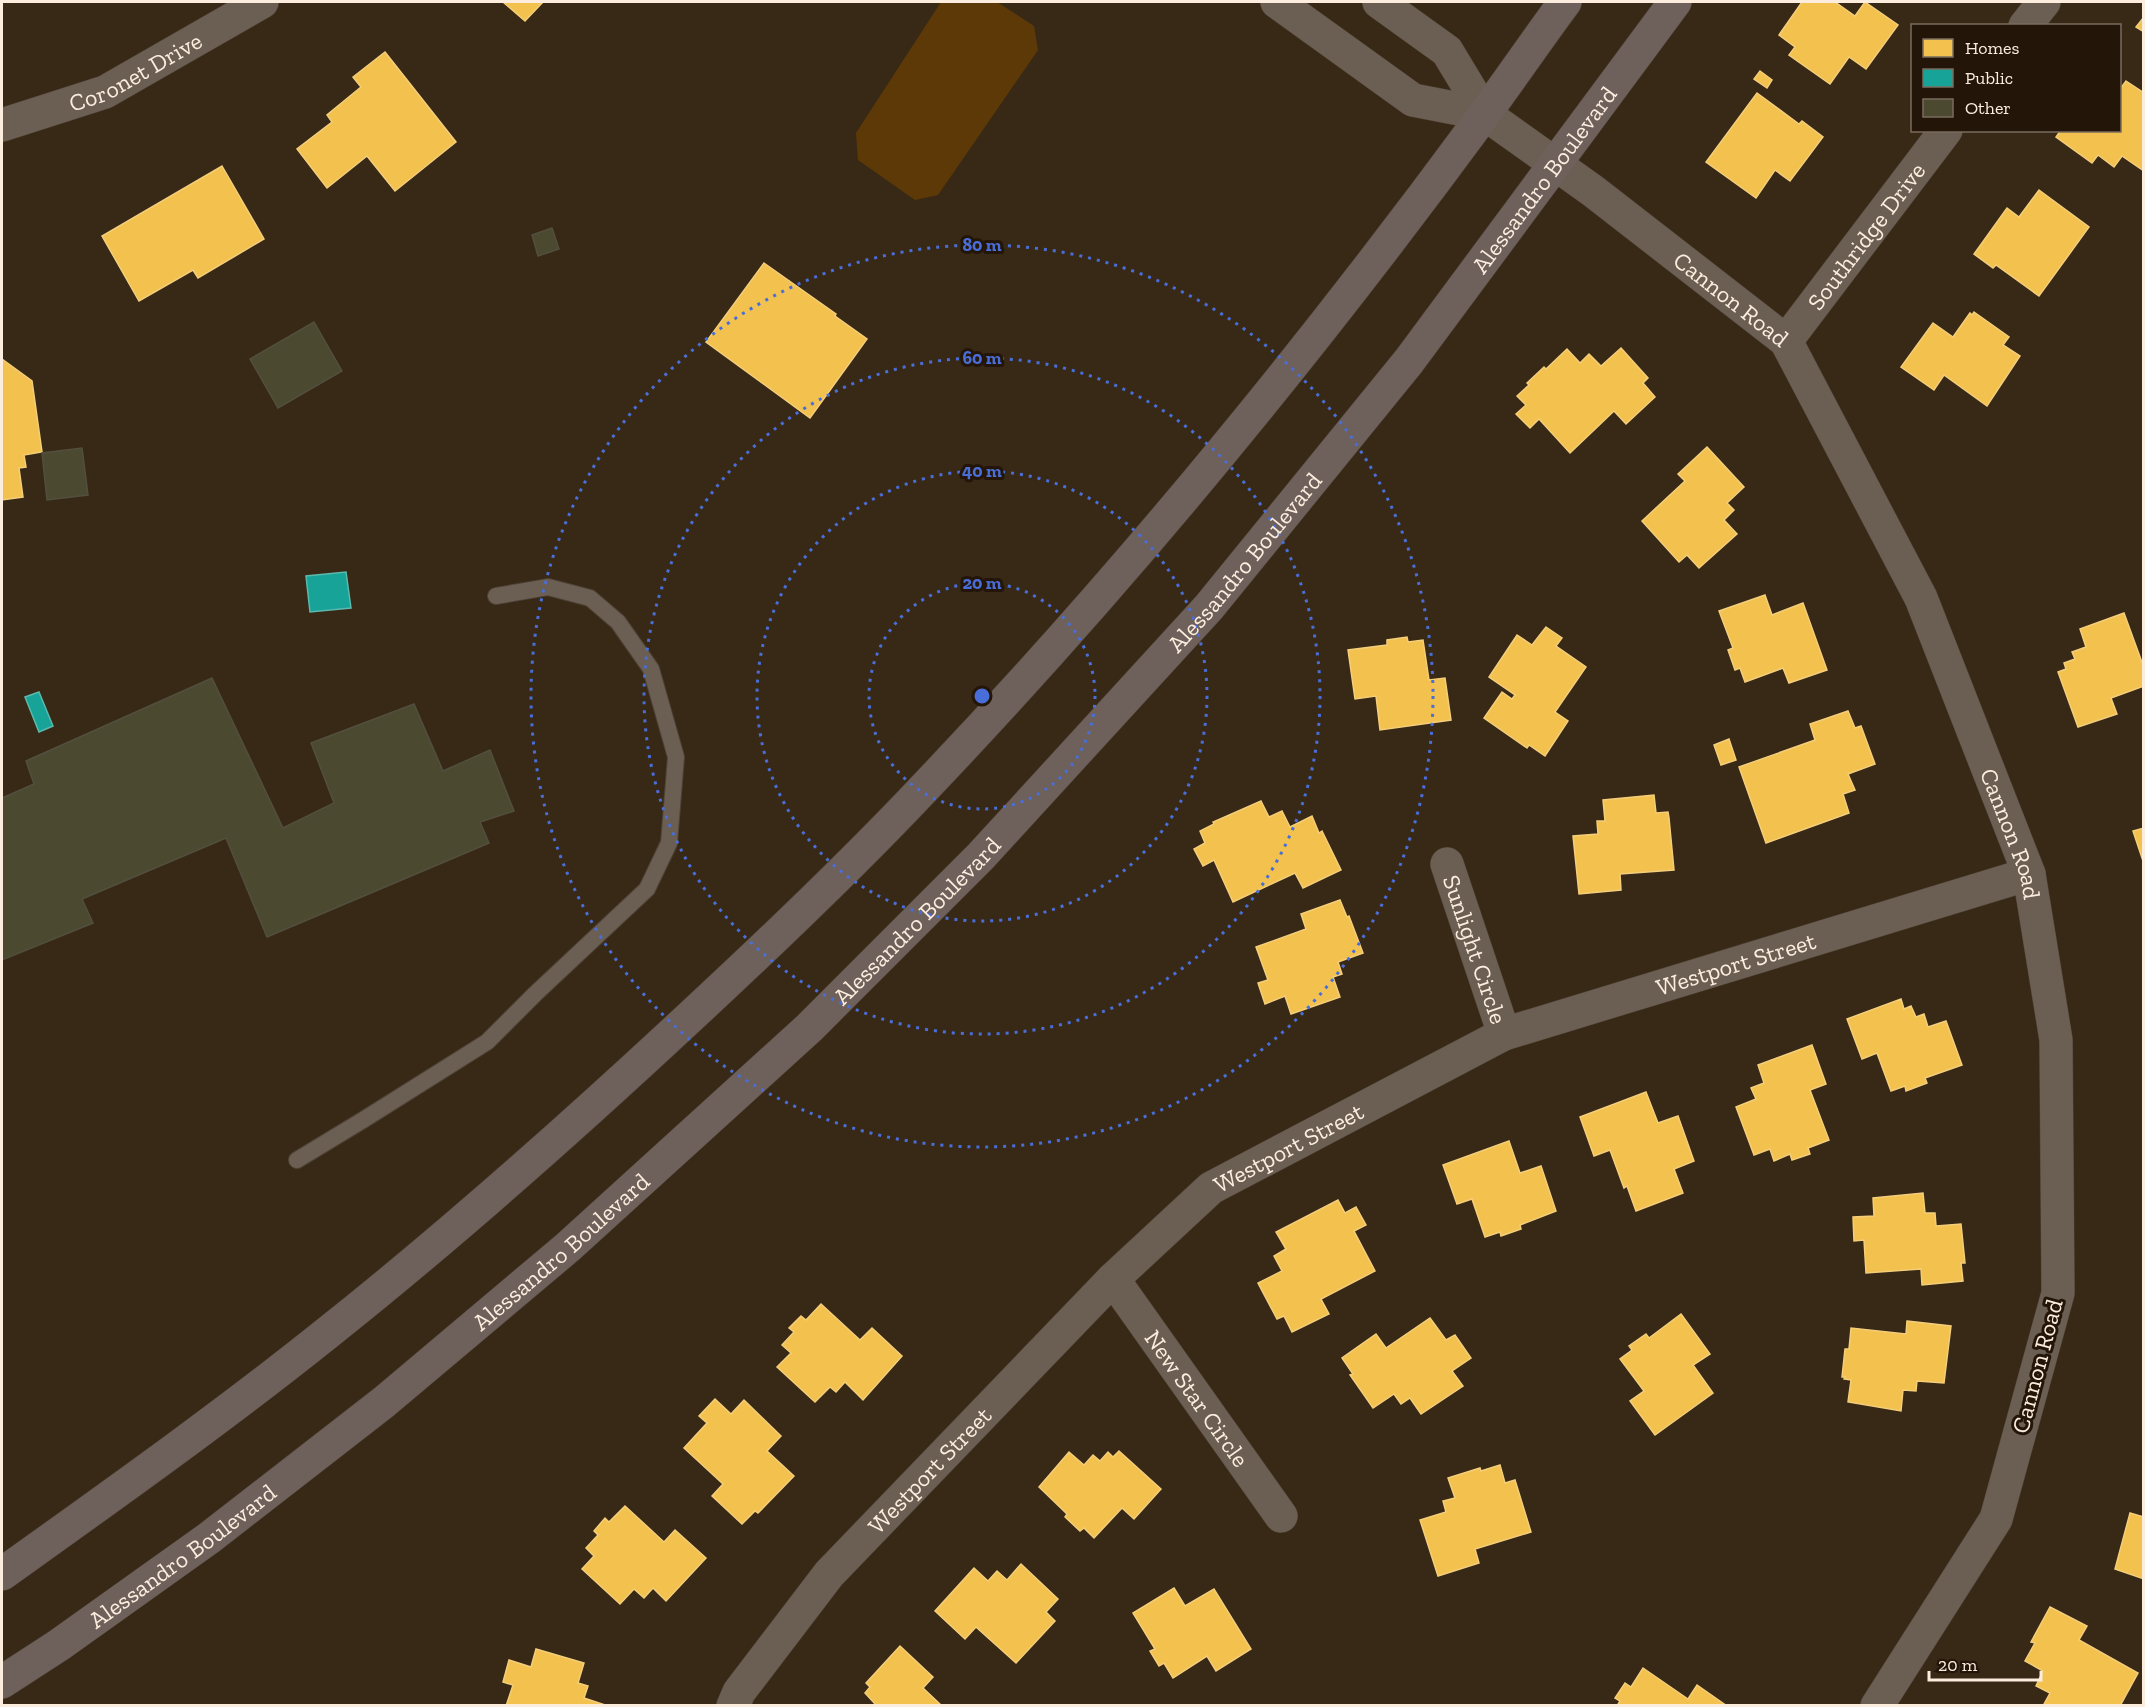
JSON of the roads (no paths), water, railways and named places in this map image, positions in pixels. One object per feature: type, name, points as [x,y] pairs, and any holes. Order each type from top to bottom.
[{"type":"main road","points":[[2,1574],[171,1453],[327,1334],[464,1220],[596,1105],[758,954],[926,787],[1107,587],[1292,364],[1485,114],[1565,2]]},
{"type":"main road","name":"Alessandro Boulevard","points":[[2,1682],[59,1645],[209,1538],[384,1402],[568,1247],[809,1028],[981,856],[1209,607],[1409,361],[1675,2]]},
{"type":"street","name":"Coronet Drive","points":[[2,125],[105,92],[262,2]]},
{"type":"street","name":"Cannon Road","points":[[1277,2],[1413,100],[1485,114]]},
{"type":"street","name":"Cannon Road","points":[[1378,2],[1447,51],[1485,114],[1593,191],[1786,341],[1921,598],[2029,874],[2056,1040],[2058,1293],[1996,1519],[1877,1706]]},
{"type":"street","points":[[2027,24],[2044,2]]},
{"type":"street","name":"Southridge Drive","points":[[1786,341],[1944,132]]},
{"type":"street","name":"Sunlight Circle","points":[[1447,864],[1504,1034]]},
{"type":"street","name":"Westport Street","points":[[733,1706],[739,1692],[829,1574],[1113,1279],[1211,1188],[1504,1034],[2029,874]]},
{"type":"street","name":"New Star Circle","points":[[1113,1279],[1281,1516]]},
{"type":"lane","points":[[297,1160],[487,1042],[647,889],[669,843],[676,757],[651,669],[618,622],[590,598],[548,587],[496,596]]}]
